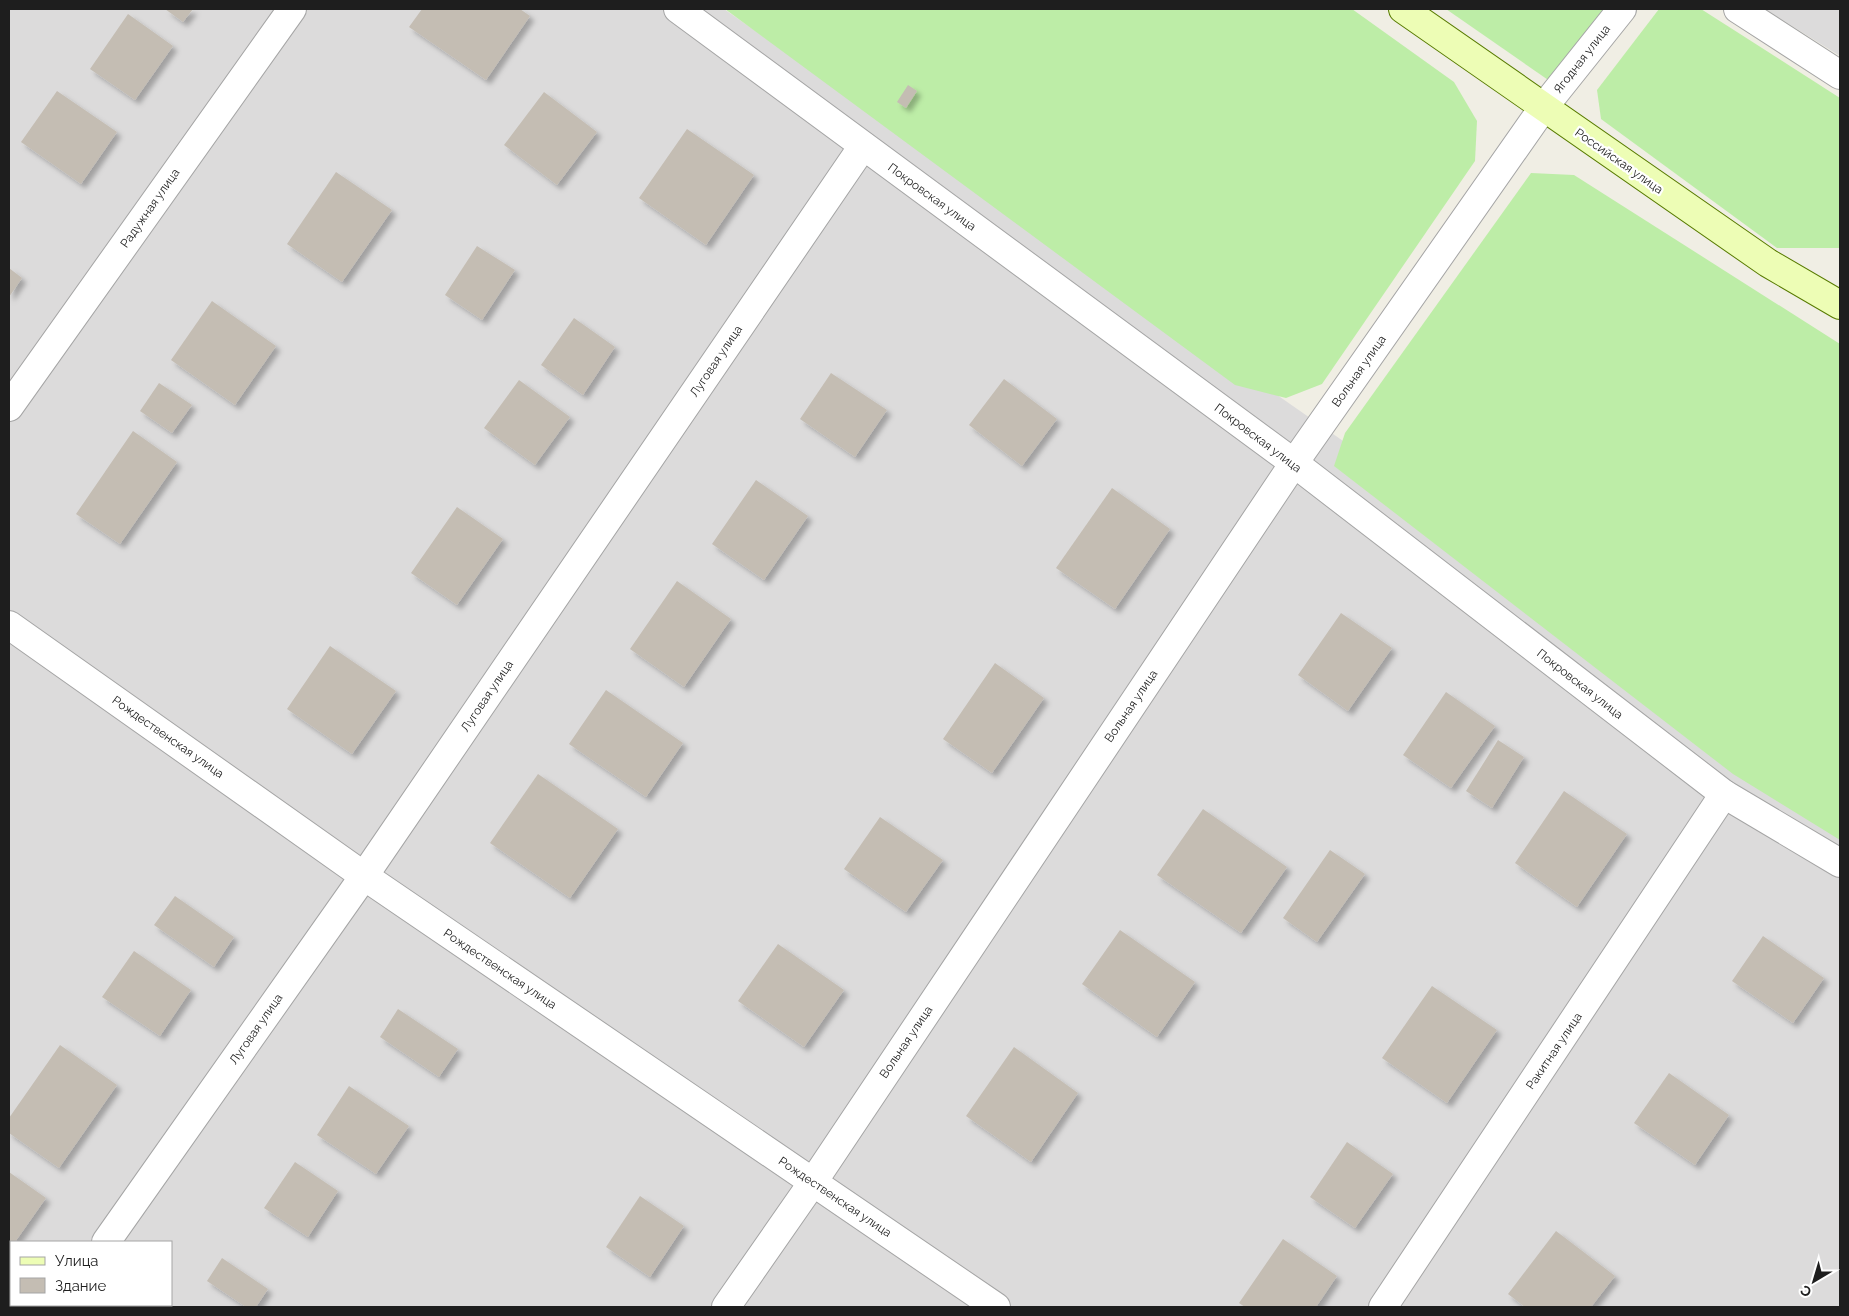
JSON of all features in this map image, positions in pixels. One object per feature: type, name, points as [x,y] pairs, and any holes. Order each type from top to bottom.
[{"type":"main road","name":"Российская улица","points":[[1404,9],[1768,264],[1840,305]]},
{"type":"street","name":"Радужная улица","points":[[9,407],[292,9]]},
{"type":"street","name":"Покровская улица","points":[[678,9],[1294,464],[1724,794],[1840,863]]},
{"type":"street","name":"Ягодная улица","points":[[1543,108],[1622,9]]},
{"type":"street","points":[[1738,9],[1840,75]]},
{"type":"street","name":"Вольная улица","points":[[726,1307],[813,1182],[1294,464],[1543,108]]},
{"type":"street","name":"Луговая улица","points":[[107,1241],[364,876],[863,146]]},
{"type":"street","name":"Рождественская улица","points":[[9,625],[364,876],[996,1307]]},
{"type":"street","name":"Ракитная улица","points":[[1383,1307],[1724,794]]},
{"type":"shaded area","points":[[9,9],[724,9],[1753,727],[1840,778],[1840,1307],[9,1307]]},
{"type":"shaded area","points":[[1765,9],[1840,9],[1840,56]]},
{"type":"green space","points":[[725,9],[1352,9],[1454,82],[1477,121],[1475,161],[1322,384],[1286,398],[1235,385]]},
{"type":"green space","points":[[1446,9],[1607,9],[1554,84]]},
{"type":"green space","points":[[1659,9],[1701,9],[1840,98],[1840,248],[1777,248],[1601,119],[1597,90]]},
{"type":"green space","points":[[1531,173],[1574,175],[1840,344],[1840,840],[1733,774],[1334,466],[1345,433]]},
{"type":"building","points":[[165,9],[193,9],[183,22]]},
{"type":"building","points":[[422,9],[520,9],[530,16],[486,80],[409,27]]},
{"type":"building","points":[[128,14],[173,46],[135,100],[90,69]]},
{"type":"building","points":[[908,85],[917,91],[906,108],[897,102]]},
{"type":"building","points":[[57,91],[117,132],[81,184],[21,142]]},
{"type":"building","points":[[544,92],[597,132],[557,185],[504,145]]},
{"type":"building","points":[[687,129],[754,175],[706,245],[639,198]]},
{"type":"building","points":[[336,172],[392,210],[342,282],[287,244]]},
{"type":"building","points":[[477,246],[515,270],[482,320],[445,295]]},
{"type":"building","points":[[9,268],[22,278],[9,297]]},
{"type":"building","points":[[212,301],[276,346],[235,405],[171,360]]},
{"type":"building","points":[[574,318],[615,347],[583,395],[541,365]]},
{"type":"building","points":[[831,373],[887,410],[855,457],[800,419]]},
{"type":"building","points":[[1004,379],[1057,419],[1022,466],[969,425]]},
{"type":"building","points":[[519,380],[570,417],[535,465],[484,428]]},
{"type":"building","points":[[159,383],[192,405],[172,433],[140,411]]},
{"type":"building","points":[[133,431],[177,462],[120,544],[76,514]]},
{"type":"building","points":[[756,480],[808,516],[764,580],[712,544]]},
{"type":"building","points":[[1112,488],[1170,529],[1115,609],[1056,568]]},
{"type":"building","points":[[457,507],[503,539],[457,605],[411,573]]},
{"type":"building","points":[[677,581],[731,619],[684,687],[630,649]]},
{"type":"building","points":[[1341,613],[1392,648],[1348,711],[1298,675]]},
{"type":"building","points":[[330,646],[396,691],[352,754],[287,709]]},
{"type":"building","points":[[995,663],[1044,698],[992,773],[943,739]]},
{"type":"building","points":[[606,690],[683,743],[646,797],[569,744]]},
{"type":"building","points":[[1446,692],[1495,726],[1451,788],[1403,755]]},
{"type":"building","points":[[1498,740],[1524,757],[1492,808],[1466,791]]},
{"type":"building","points":[[538,774],[618,829],[570,898],[490,843]]},
{"type":"building","points":[[1564,791],[1627,834],[1577,907],[1515,863]]},
{"type":"building","points":[[1203,809],[1287,867],[1241,933],[1157,875]]},
{"type":"building","points":[[880,817],[943,860],[906,912],[844,869]]},
{"type":"building","points":[[1330,850],[1365,874],[1317,942],[1283,918]]},
{"type":"building","points":[[175,896],[234,937],[214,967],[154,925]]},
{"type":"building","points":[[1120,930],[1195,982],[1157,1037],[1082,984]]},
{"type":"building","points":[[1763,936],[1824,978],[1793,1023],[1732,981]]},
{"type":"building","points":[[778,944],[844,990],[804,1047],[738,1001]]},
{"type":"building","points":[[134,951],[191,990],[160,1036],[102,997]]},
{"type":"building","points":[[1432,986],[1497,1030],[1447,1103],[1382,1058]]},
{"type":"building","points":[[398,1009],[458,1049],[439,1077],[380,1037]]},
{"type":"building","points":[[60,1045],[117,1085],[59,1168],[9,1133],[9,1118]]},
{"type":"building","points":[[1014,1047],[1078,1093],[1031,1162],[966,1116]]},
{"type":"building","points":[[1669,1073],[1729,1115],[1695,1165],[1634,1123]]},
{"type":"building","points":[[349,1086],[409,1126],[376,1174],[317,1135]]},
{"type":"building","points":[[1347,1142],[1393,1174],[1355,1228],[1310,1197]]},
{"type":"building","points":[[295,1162],[338,1191],[308,1237],[264,1208]]},
{"type":"building","points":[[9,1172],[46,1198],[16,1241],[10,1241],[9,1251]]},
{"type":"building","points":[[640,1196],[684,1226],[650,1277],[606,1247]]},
{"type":"building","points":[[1556,1231],[1615,1276],[1591,1307],[1525,1307],[1508,1294]]},
{"type":"building","points":[[1283,1239],[1337,1276],[1316,1307],[1245,1307],[1239,1303]]},
{"type":"building","points":[[222,1258],[268,1289],[256,1307],[246,1307],[207,1281]]}]
